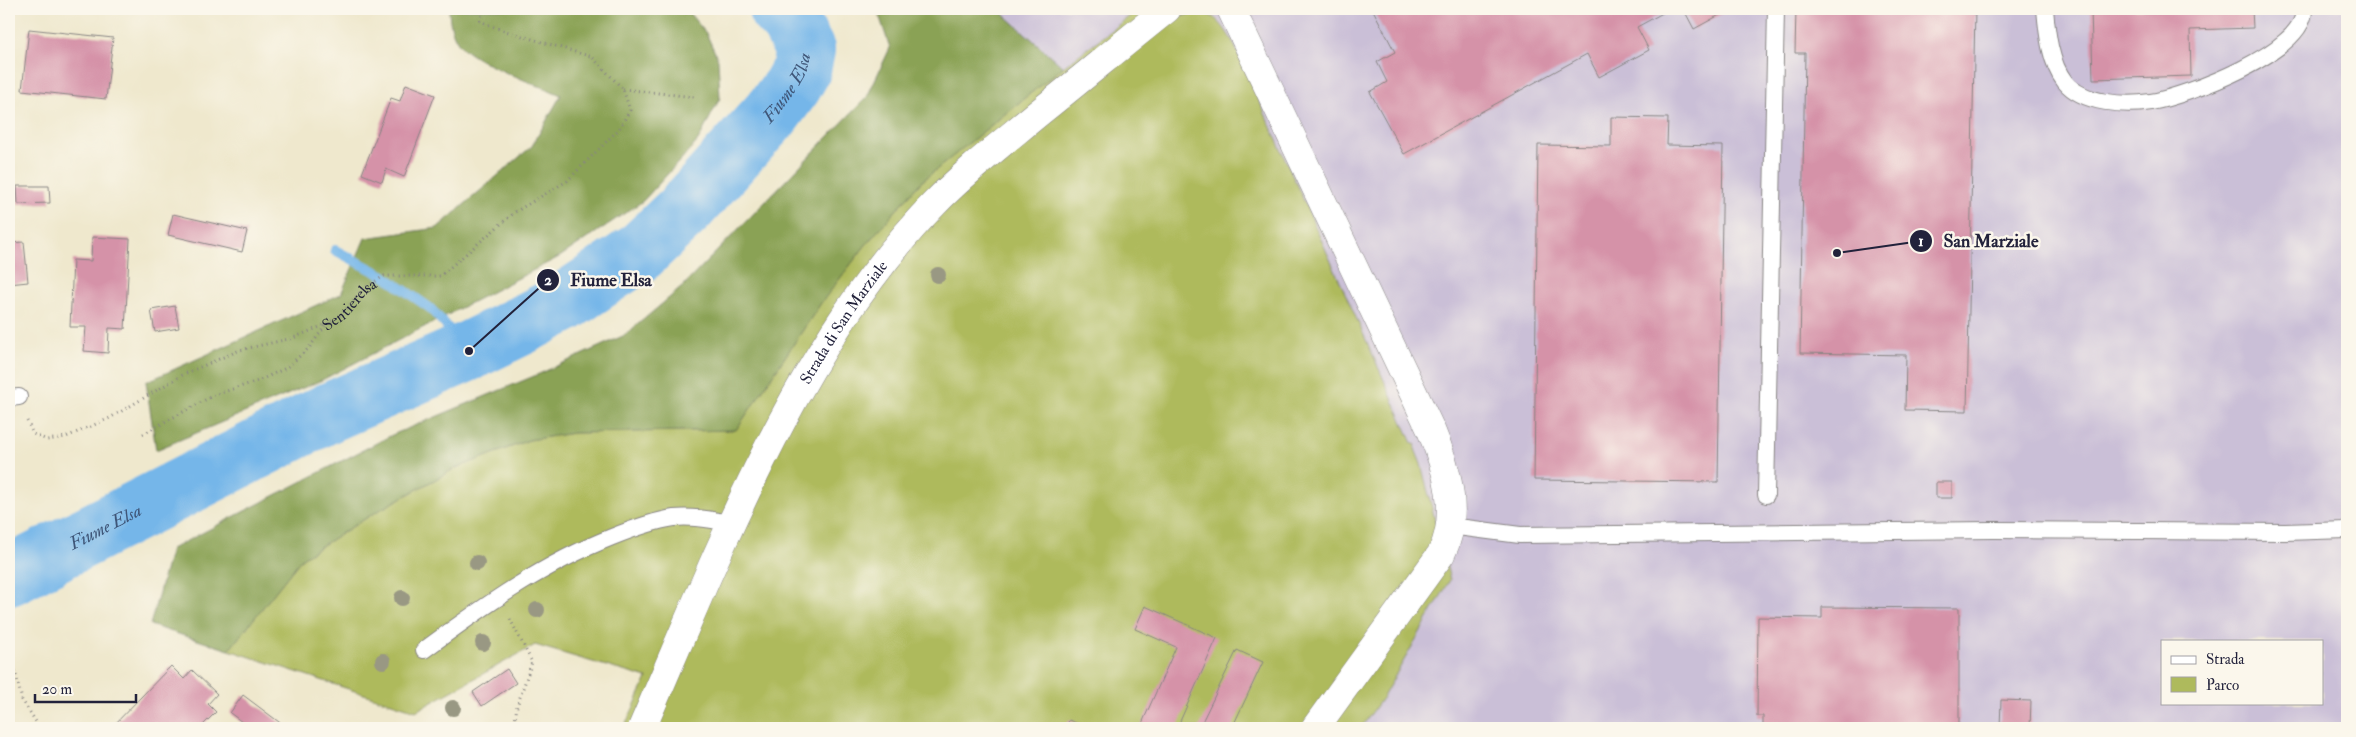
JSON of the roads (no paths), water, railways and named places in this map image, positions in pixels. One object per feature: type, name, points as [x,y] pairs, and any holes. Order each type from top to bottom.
[{"type":"street","name":"Strada di San Marziale","points":[[642,728],[730,523],[769,446],[818,360],[869,282],[912,229],[967,172],[1167,9]]},
{"type":"street","points":[[1231,9],[1437,444],[1449,486],[1450,526],[1445,544],[1435,564],[1315,728]]},
{"type":"lane","points":[[1766,495],[1776,9]]},
{"type":"lane","points":[[2046,9],[2047,28],[2056,63],[2066,83],[2078,92],[2090,97],[2119,103],[2149,102],[2166,99],[2203,87],[2240,70],[2287,40],[2301,21],[2304,9]]},
{"type":"lane","points":[[424,650],[499,596],[576,552],[631,530],[675,518],[697,518],[730,523]]},
{"type":"lane","points":[[1450,526],[1520,535],[1993,530],[2275,532],[2347,530]]},
{"type":"waterway","name":"Fiume Elsa","points":[[9,576],[328,413],[469,351],[524,324],[564,303],[640,252],[685,209],[772,113],[792,86],[801,70],[805,50],[790,22],[778,9]]},
{"type":"waterway","points":[[335,250],[384,276],[430,308],[469,351]]},
{"type":"place","name":"San Marziale","points":[[1837,253]]},
{"type":"place","name":"Fiume Elsa","points":[[469,351]]}]
